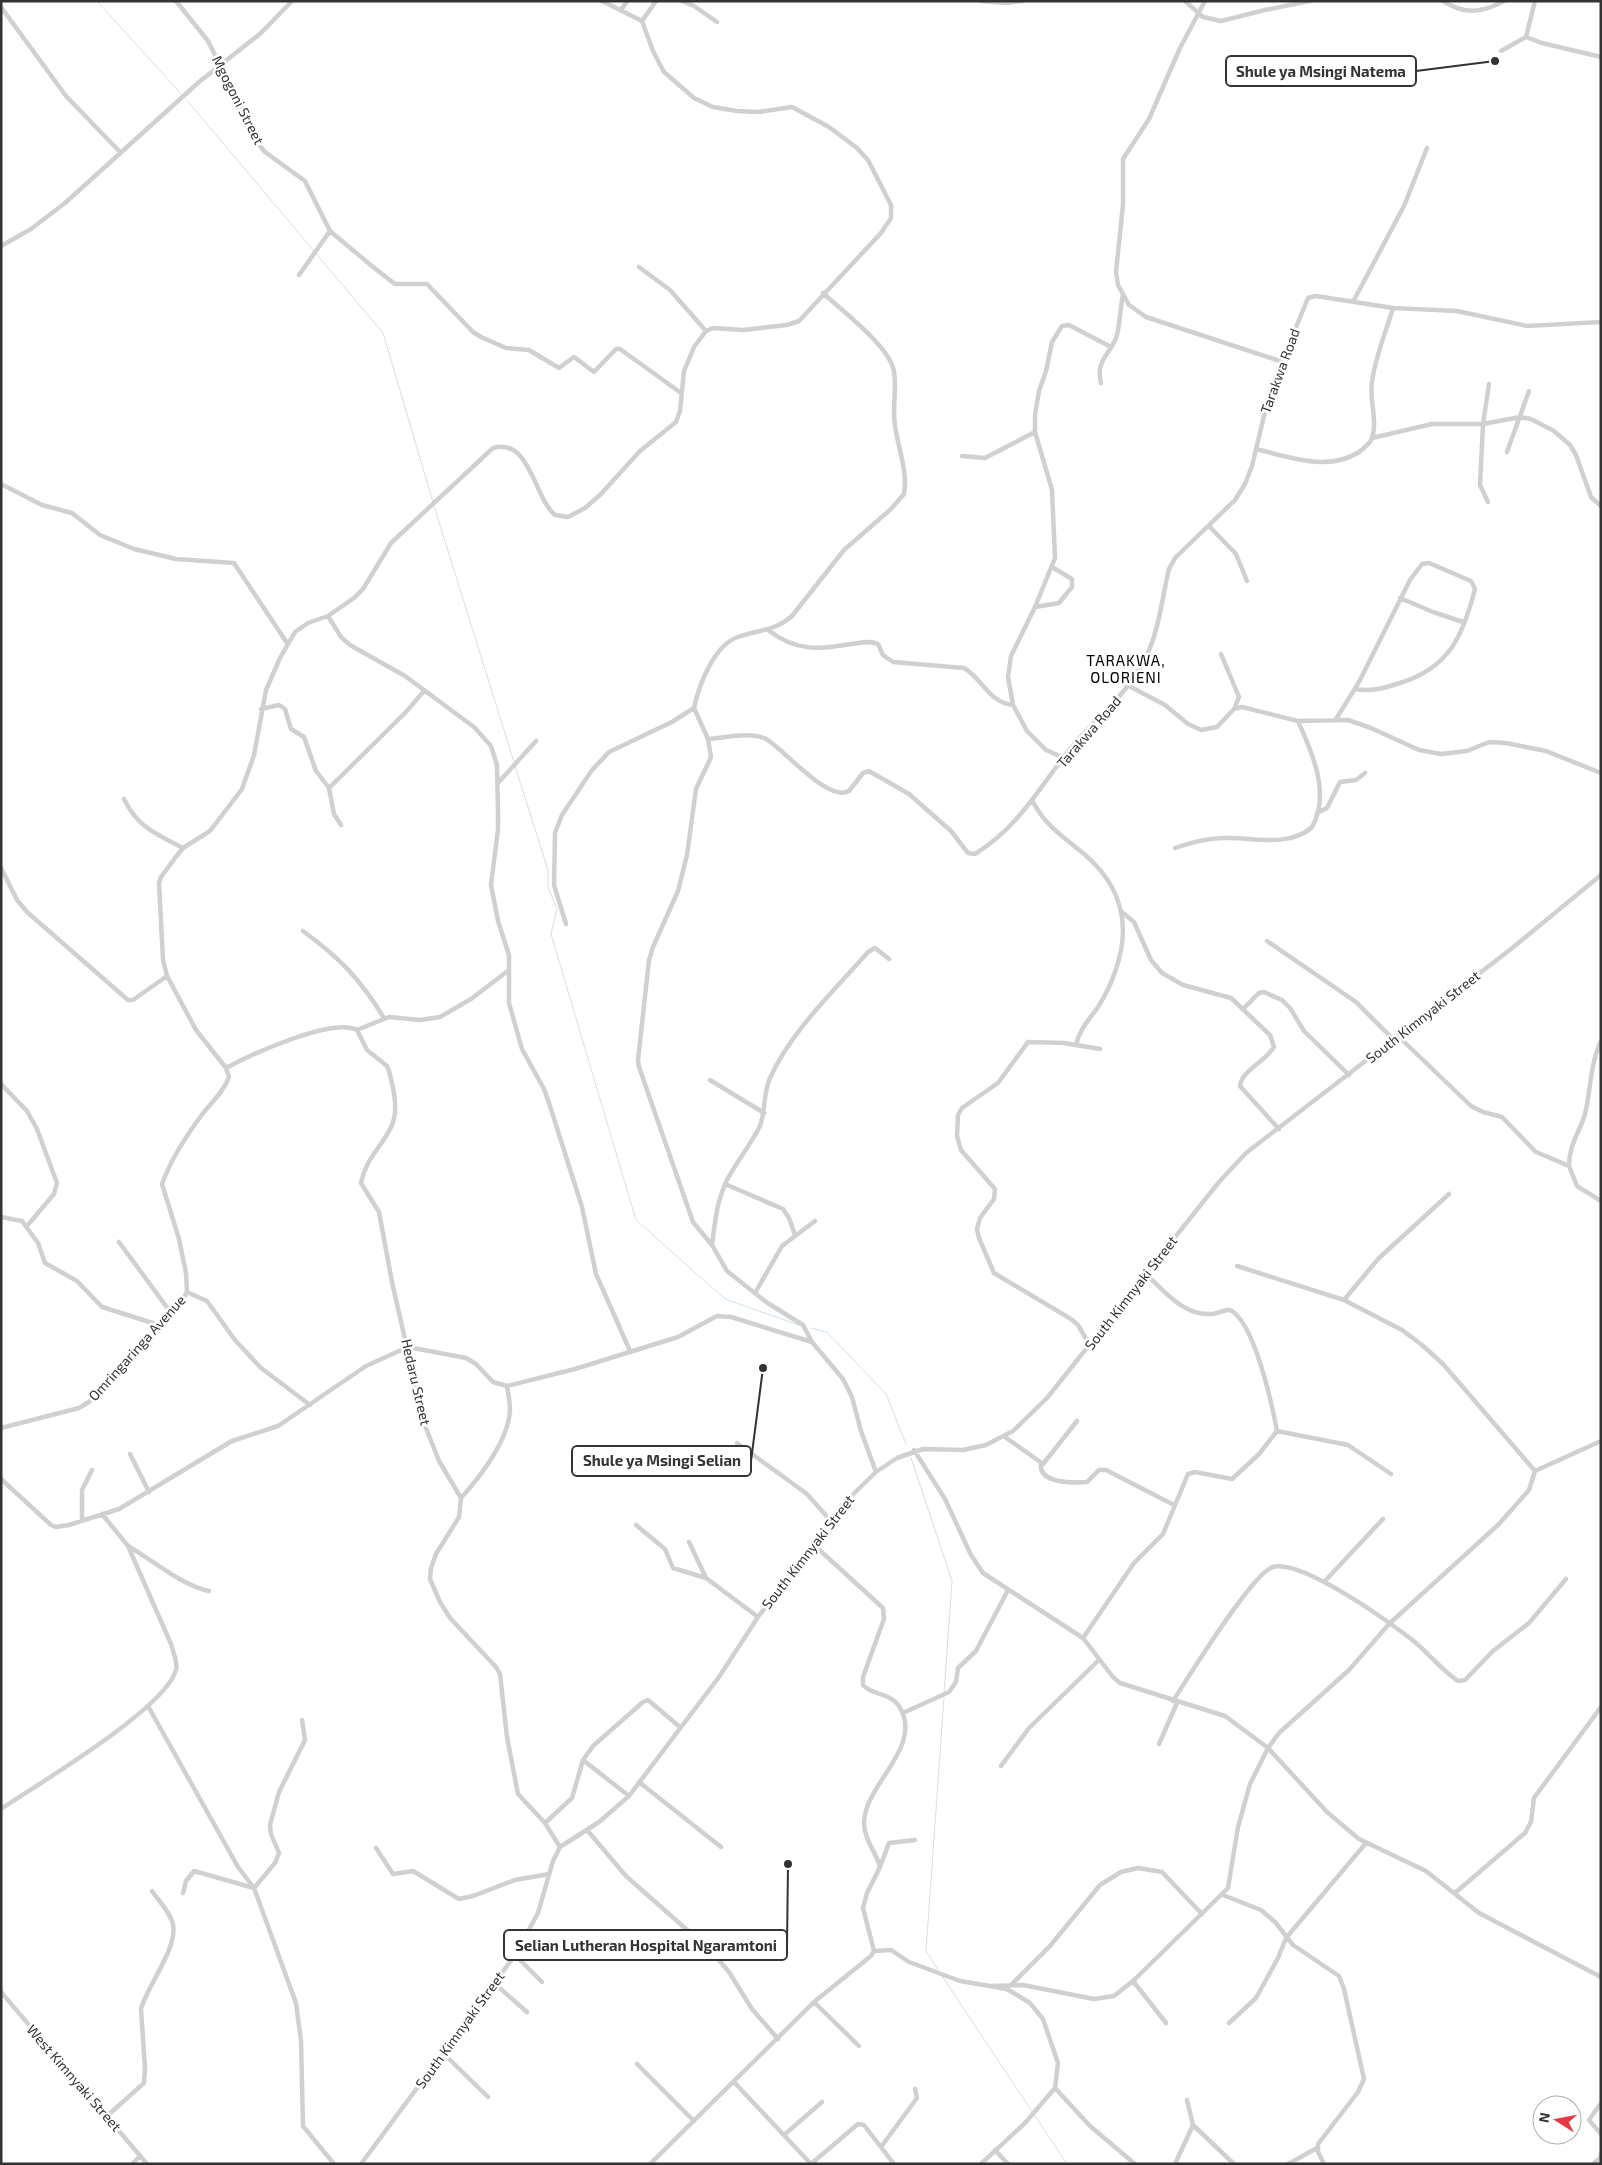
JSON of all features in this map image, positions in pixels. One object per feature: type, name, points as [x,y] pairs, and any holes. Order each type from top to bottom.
[{"type":"street","name":"Mgogoni Street","points":[[176,1],[208,41],[260,146],[265,152],[305,180],[330,231],[392,283],[427,284],[473,332],[501,347],[529,350],[559,368],[574,358],[594,372],[616,349],[620,349],[680,393]]},
{"type":"street","points":[[1,246],[31,229],[58,208],[120,152],[261,33],[292,1]]},
{"type":"street","points":[[509,970],[471,999],[440,1017],[420,1020],[384,1018],[372,1026],[357,1030],[347,1028],[297,1038],[269,1046],[226,1068],[196,1030],[167,976],[163,960],[159,883],[168,866],[183,848],[210,831],[242,789],[254,755],[262,708],[272,674],[287,643],[300,627],[328,616],[354,598],[363,589],[391,543],[493,448],[506,447],[518,454],[552,513],[568,517],[576,514],[600,495],[628,462],[676,422],[680,411],[680,393],[689,358],[698,339],[706,330],[714,328],[743,330],[793,324],[799,320],[881,233],[891,218],[890,205],[868,160],[841,135],[792,107],[758,112],[737,111],[713,107],[694,98],[664,72],[653,51],[642,21],[602,1]]},
{"type":"street","points":[[621,10],[627,1]]},
{"type":"street","points":[[642,21],[656,1]]},
{"type":"street","points":[[682,1],[694,6],[718,22]]},
{"type":"street","points":[[981,1],[1006,3],[1023,1]]},
{"type":"street","points":[[1185,1],[1211,20],[1222,22],[1265,10],[1310,1]]},
{"type":"street","points":[[1205,1],[1198,12],[1148,119],[1123,159],[1124,205],[1116,258],[1116,272],[1123,295],[1129,305],[1146,316],[1280,362]]},
{"type":"street","points":[[1445,2],[1474,12],[1487,10],[1504,1]]},
{"type":"street","points":[[1526,37],[1535,1]]},
{"type":"street","points":[[1,7],[66,96],[120,152]]},
{"type":"street","points":[[1501,50],[1526,37],[1542,43],[1601,57]]},
{"type":"street","points":[[1354,300],[1404,206],[1427,148]]},
{"type":"street","points":[[299,275],[330,231]]},
{"type":"street","points":[[639,267],[670,290],[706,330]]},
{"type":"street","points":[[823,293],[881,345],[892,361],[895,381],[893,413],[906,487],[901,501],[844,550],[792,616],[768,630],[737,637],[725,645],[711,667],[694,708],[708,740],[711,757],[696,789],[683,874],[674,903],[649,960],[638,1060],[688,1211],[698,1230],[712,1244],[727,1271],[755,1293],[803,1325],[812,1342],[848,1388],[876,1472]]},
{"type":"street","points":[[1101,383],[1099,368],[1117,334],[1123,295]]},
{"type":"street","name":"Tarakwa Road","points":[[708,740],[756,736],[767,740],[821,784],[840,793],[849,791],[863,773],[869,771],[909,794],[944,824],[971,854],[975,854],[997,838],[1033,802],[1064,758],[1129,686],[1152,645],[1171,564],[1180,551],[1210,526],[1235,500],[1245,484],[1256,449],[1265,408],[1280,362],[1308,298],[1316,296],[1354,300],[1393,308],[1457,311],[1527,326],[1601,322]]},
{"type":"street","points":[[1256,449],[1328,463],[1348,458],[1364,448],[1372,438],[1374,418],[1372,382],[1393,308]]},
{"type":"street","points":[[1064,758],[1046,750],[1034,740],[1013,705],[1008,677],[1011,656],[1035,607],[1052,567],[1056,552],[1052,524],[1052,497],[1035,432],[1039,390],[1052,342],[1059,328],[1069,326],[1111,347]]},
{"type":"street","points":[[1488,502],[1480,485],[1483,424],[1489,384]]},
{"type":"street","points":[[1506,452],[1528,391]]},
{"type":"street","points":[[1372,438],[1432,424],[1483,424],[1520,417],[1543,424],[1570,445],[1576,454],[1592,497],[1601,506]]},
{"type":"street","points":[[962,456],[985,458],[1035,432]]},
{"type":"street","points":[[1,484],[42,505],[72,513],[100,535],[134,549],[176,559],[234,563],[287,643]]},
{"type":"street","points":[[1210,526],[1236,554],[1247,581]]},
{"type":"street","points":[[1336,719],[1355,689],[1400,598],[1422,564],[1429,563],[1464,577],[1474,585],[1464,622],[1455,643],[1440,663],[1416,678],[1381,689],[1355,689]]},
{"type":"street","points":[[1035,607],[1052,606],[1059,602],[1072,587],[1072,579],[1069,576],[1052,567]]},
{"type":"street","points":[[1400,598],[1433,612],[1464,622]]},
{"type":"street","points":[[328,616],[341,637],[350,645],[392,668],[482,734],[494,755],[498,783],[498,829],[491,885],[498,921],[509,955],[509,1003],[518,1038],[550,1106],[582,1206],[591,1259],[630,1351]]},
{"type":"street","points":[[768,630],[780,639],[798,647],[843,646],[871,642],[878,644],[883,655],[893,662],[964,668],[972,672],[994,698],[1013,705]]},
{"type":"street","points":[[1129,686],[1165,705],[1188,724],[1201,730],[1217,727],[1234,709],[1239,697],[1222,654]]},
{"type":"street","points":[[329,788],[406,712],[424,691]]},
{"type":"street","points":[[262,708],[279,705],[285,709],[291,729],[304,738],[316,771],[329,788],[334,814],[340,825]]},
{"type":"street","points":[[566,924],[554,885],[556,833],[562,815],[592,770],[609,752],[668,724],[694,708]]},
{"type":"street","points":[[1234,709],[1250,708],[1298,721],[1336,719],[1362,724],[1430,752],[1453,755],[1489,742],[1497,742],[1546,751],[1601,773]]},
{"type":"street","points":[[1175,848],[1204,840],[1226,838],[1274,840],[1290,837],[1308,830],[1318,813],[1319,784],[1309,745],[1298,721]]},
{"type":"street","points":[[498,783],[536,741]]},
{"type":"street","points":[[1318,813],[1327,808],[1340,782],[1356,780],[1365,773]]},
{"type":"street","points":[[124,799],[130,812],[144,828],[183,848]]},
{"type":"street","points":[[1033,802],[1050,827],[1098,868],[1109,883],[1123,913],[1124,938],[1115,973],[1102,1001],[1082,1027],[1076,1045]]},
{"type":"street","points":[[1,868],[18,900],[27,912],[128,1000],[133,1000],[167,976]]},
{"type":"street","name":"South Kimnyaki Street","points":[[360,2164],[515,1955],[538,1914],[549,1874],[560,1847],[613,1811],[629,1796],[719,1677],[758,1617],[814,1545],[830,1520],[876,1472],[914,1450],[973,1449],[1005,1437],[1047,1398],[1228,1171],[1246,1154],[1512,948],[1601,875]]},
{"type":"street","points":[[1123,913],[1134,922],[1151,960],[1162,973],[1182,986],[1231,998],[1244,1008],[1270,1035],[1274,1047],[1270,1054],[1243,1077],[1240,1086],[1279,1129]]},
{"type":"street","points":[[303,931],[338,957],[356,975],[384,1018]]},
{"type":"street","points":[[1268,940],[1346,995],[1393,1039]]},
{"type":"street","points":[[712,1244],[717,1210],[725,1184],[759,1127],[764,1113],[766,1091],[771,1076],[803,1027],[868,952],[875,948],[889,959]]},
{"type":"street","points":[[1244,1008],[1259,993],[1264,992],[1282,1000],[1290,1008],[1304,1031],[1348,1075]]},
{"type":"street","name":"Hedaru Street","points":[[357,1030],[367,1050],[387,1066],[395,1109],[392,1124],[372,1155],[361,1183],[378,1212],[424,1423],[439,1461],[460,1498]]},
{"type":"street","points":[[1398,1036],[1471,1106],[1482,1112],[1502,1117],[1536,1152],[1569,1166]]},
{"type":"street","points":[[1601,1041],[1594,1058],[1584,1117],[1570,1149],[1569,1166],[1577,1186],[1601,1202]]},
{"type":"street","points":[[1089,1344],[1078,1326],[1071,1320],[994,1273],[979,1238],[978,1229],[980,1218],[994,1199],[996,1189],[961,1150],[956,1125],[962,1108],[998,1083],[1028,1042],[1076,1045],[1100,1049]]},
{"type":"street","name":"Omringaringa Avenue","points":[[1,1428],[78,1408],[86,1404],[118,1374],[159,1325],[179,1305],[187,1292],[183,1254],[162,1184],[192,1129],[227,1081],[226,1068]]},
{"type":"street","points":[[710,1080],[764,1113]]},
{"type":"street","points":[[2,1085],[27,1112],[37,1129],[58,1183],[54,1194],[27,1226]]},
{"type":"street","points":[[725,1184],[783,1209],[790,1218],[795,1235]]},
{"type":"street","points":[[1344,1300],[1378,1259],[1449,1194]]},
{"type":"street","points":[[1,1217],[20,1220],[27,1226],[38,1243],[42,1259],[48,1267],[77,1281],[102,1307],[159,1325]]},
{"type":"street","points":[[755,1293],[782,1246],[815,1221]]},
{"type":"street","points":[[119,1242],[170,1313]]},
{"type":"street","points":[[1237,1266],[1344,1300],[1402,1330],[1422,1345],[1452,1375],[1535,1471]]},
{"type":"street","points":[[1146,1274],[1179,1304],[1191,1310],[1211,1314],[1230,1310],[1242,1321],[1249,1331],[1256,1351],[1277,1431]]},
{"type":"street","points":[[187,1292],[207,1302],[235,1340],[261,1368],[310,1405]]},
{"type":"street","points":[[1,1479],[51,1525],[62,1526],[120,1509],[232,1441],[278,1426],[366,1366],[408,1347],[466,1358],[476,1364],[493,1382],[506,1386],[575,1369],[678,1337],[717,1316],[731,1317],[812,1342]]},
{"type":"street","points":[[506,1386],[510,1409],[505,1430],[483,1471],[460,1498],[459,1516],[436,1554],[431,1568],[430,1579],[440,1602],[450,1618],[496,1667],[500,1674],[507,1737],[518,1794],[546,1823],[560,1847]]},
{"type":"street","points":[[1041,1463],[1047,1461],[1077,1421]]},
{"type":"street","points":[[1277,1431],[1348,1445],[1391,1474]]},
{"type":"street","points":[[1083,1638],[1134,1563],[1163,1534],[1185,1478],[1191,1472],[1232,1479],[1259,1454],[1277,1431]]},
{"type":"street","points":[[1005,1437],[1041,1463]]},
{"type":"street","points":[[991,1986],[1012,1984],[1094,1999],[1114,1996],[1132,1981],[1223,1895],[1229,1884],[1238,1827],[1250,1784],[1268,1748],[1279,1733],[1349,1670],[1388,1624],[1499,1524],[1529,1490],[1535,1471],[1601,1440]]},
{"type":"street","points":[[737,1443],[807,1494],[830,1520]]},
{"type":"street","points":[[914,1450],[945,1499],[982,1573],[1083,1638],[1099,1660],[1120,1683],[1175,1702],[1225,1716],[1268,1748],[1326,1812],[1366,1843],[1426,1871],[1479,1913],[1601,1977]]},
{"type":"street","points":[[130,1454],[149,1492]]},
{"type":"street","points":[[1041,1463],[1040,1468],[1048,1477],[1070,1482],[1087,1482],[1099,1470],[1103,1470],[1174,1505]]},
{"type":"street","points":[[82,1520],[82,1490],[92,1470]]},
{"type":"street","points":[[1,1809],[100,1744],[148,1706],[169,1682],[176,1666],[171,1644],[128,1546],[102,1514]]},
{"type":"street","points":[[1324,1582],[1383,1519]]},
{"type":"street","points":[[636,1525],[665,1549],[674,1568],[706,1578],[758,1617]]},
{"type":"street","points":[[689,1542],[706,1578]]},
{"type":"street","points":[[814,1545],[883,1608],[884,1619],[863,1677],[863,1685],[870,1690],[891,1697],[903,1713],[905,1726],[902,1741],[865,1816],[865,1832],[880,1867]]},
{"type":"street","points":[[128,1546],[170,1571],[188,1586],[209,1591]]},
{"type":"street","points":[[1159,1744],[1175,1702],[1216,1636],[1251,1588],[1266,1571],[1273,1567],[1294,1569],[1324,1582],[1415,1643],[1460,1682],[1465,1680],[1493,1651],[1529,1623],[1566,1579]]},
{"type":"street","points":[[903,1713],[949,1692],[956,1682],[958,1668],[976,1651],[1008,1590]]},
{"type":"street","points":[[1001,1766],[1029,1728],[1099,1660]]},
{"type":"street","points":[[546,1823],[572,1798],[583,1760],[593,1746],[614,1725],[646,1699],[680,1727]]},
{"type":"street","points":[[148,1706],[238,1867],[254,1888],[296,2003],[301,2041],[303,2126],[334,2164]]},
{"type":"street","points":[[1455,1893],[1525,1834],[1531,1822],[1534,1798],[1601,1707]]},
{"type":"street","points":[[254,1888],[278,1858],[278,1848],[271,1834],[270,1825],[279,1792],[305,1740],[302,1720]]},
{"type":"street","points":[[583,1760],[629,1796]]},
{"type":"street","points":[[639,1782],[721,1847]]},
{"type":"street","points":[[587,1830],[626,1876],[712,1952],[729,1972],[752,2009],[778,2039]]},
{"type":"street","points":[[650,2164],[814,2002],[871,1956],[874,1951],[863,1908],[867,1893],[889,1843],[915,1840]]},
{"type":"street","points":[[1229,2023],[1256,1998],[1278,1958],[1286,1938],[1366,1843]]},
{"type":"street","points":[[376,1848],[393,1874],[413,1871],[458,1899],[473,1896],[515,1880],[549,1874]]},
{"type":"street","points":[[1012,1984],[1050,1946],[1100,1885],[1121,1872],[1138,1868],[1162,1872],[1202,1914]]},
{"type":"street","points":[[183,1893],[189,1876],[196,1871],[254,1888]]},
{"type":"street","points":[[108,2116],[140,2088],[146,2076],[143,2001],[160,1969],[174,1931],[169,1914],[152,1891]]},
{"type":"street","points":[[1223,1895],[1261,1910],[1275,1922],[1286,1938],[1339,1976],[1344,1989],[1363,2074],[1363,2085],[1323,2137],[1317,2148],[1288,2164]]},
{"type":"street","points":[[874,1951],[891,1950],[920,1966],[960,1981],[1007,1988],[1021,1996],[1042,2018],[1058,2063],[1055,2088],[1034,2112],[981,2164]]},
{"type":"street","points":[[515,1955],[542,1982]]},
{"type":"street","points":[[1132,1981],[1166,2023]]},
{"type":"street","points":[[495,1984],[527,2012]]},
{"type":"street","name":"West Kimnyaki Street","points":[[1,1992],[147,2164]]},
{"type":"street","points":[[814,2002],[859,2046]]},
{"type":"street","points":[[443,2053],[488,2097]]},
{"type":"street","points":[[637,2064],[694,2121]]},
{"type":"street","points":[[734,2082],[811,2164],[858,2124],[864,2125],[894,2164]]},
{"type":"street","points":[[881,2147],[917,2098],[915,2088]]},
{"type":"street","points":[[1055,2088],[1090,2126],[1135,2164]]},
{"type":"street","points":[[1187,2100],[1188,2113],[1193,2125],[1234,2164]]},
{"type":"street","points":[[784,2135],[822,2102]]},
{"type":"street","points":[[1601,2103],[1589,2120],[1601,2134]]},
{"type":"street","points":[[1175,2164],[1193,2125]]},
{"type":"street","points":[[1317,2148],[1324,2164]]},
{"type":"street","points":[[995,2150],[1008,2164]]},
{"type":"street","points":[[1593,2164],[1600,2158],[1601,2154]]},
{"type":"street","points":[[132,2164],[140,2156]]},
{"type":"waterway","points":[[97,1],[182,95]]},
{"type":"waterway","points":[[185,98],[383,333],[433,502]]},
{"type":"waterway","points":[[434,506],[514,762]]},
{"type":"waterway","points":[[515,766],[548,870],[548,887],[557,909],[551,934],[636,1220],[725,1299],[799,1325]]},
{"type":"waterway","points":[[811,1328],[827,1332],[886,1394],[906,1444]]},
{"type":"waterway","points":[[911,1458],[952,1581],[944,1693]]},
{"type":"waterway","points":[[939,1971],[926,1951],[944,1697]]},
{"type":"waterway","points":[[942,1976],[1067,2164]]},
{"type":"place","name":"Shule ya Msingi Natema","points":[[1495,61]]},
{"type":"place","name":"Shule ya Msingi Selian","points":[[763,1368]]},
{"type":"place","name":"Selian Lutheran Hospital Ngaramtoni","points":[[788,1864]]},
{"type":"district","name":"TARAKWA, OLORIENI","points":[[1126,670]]}]
